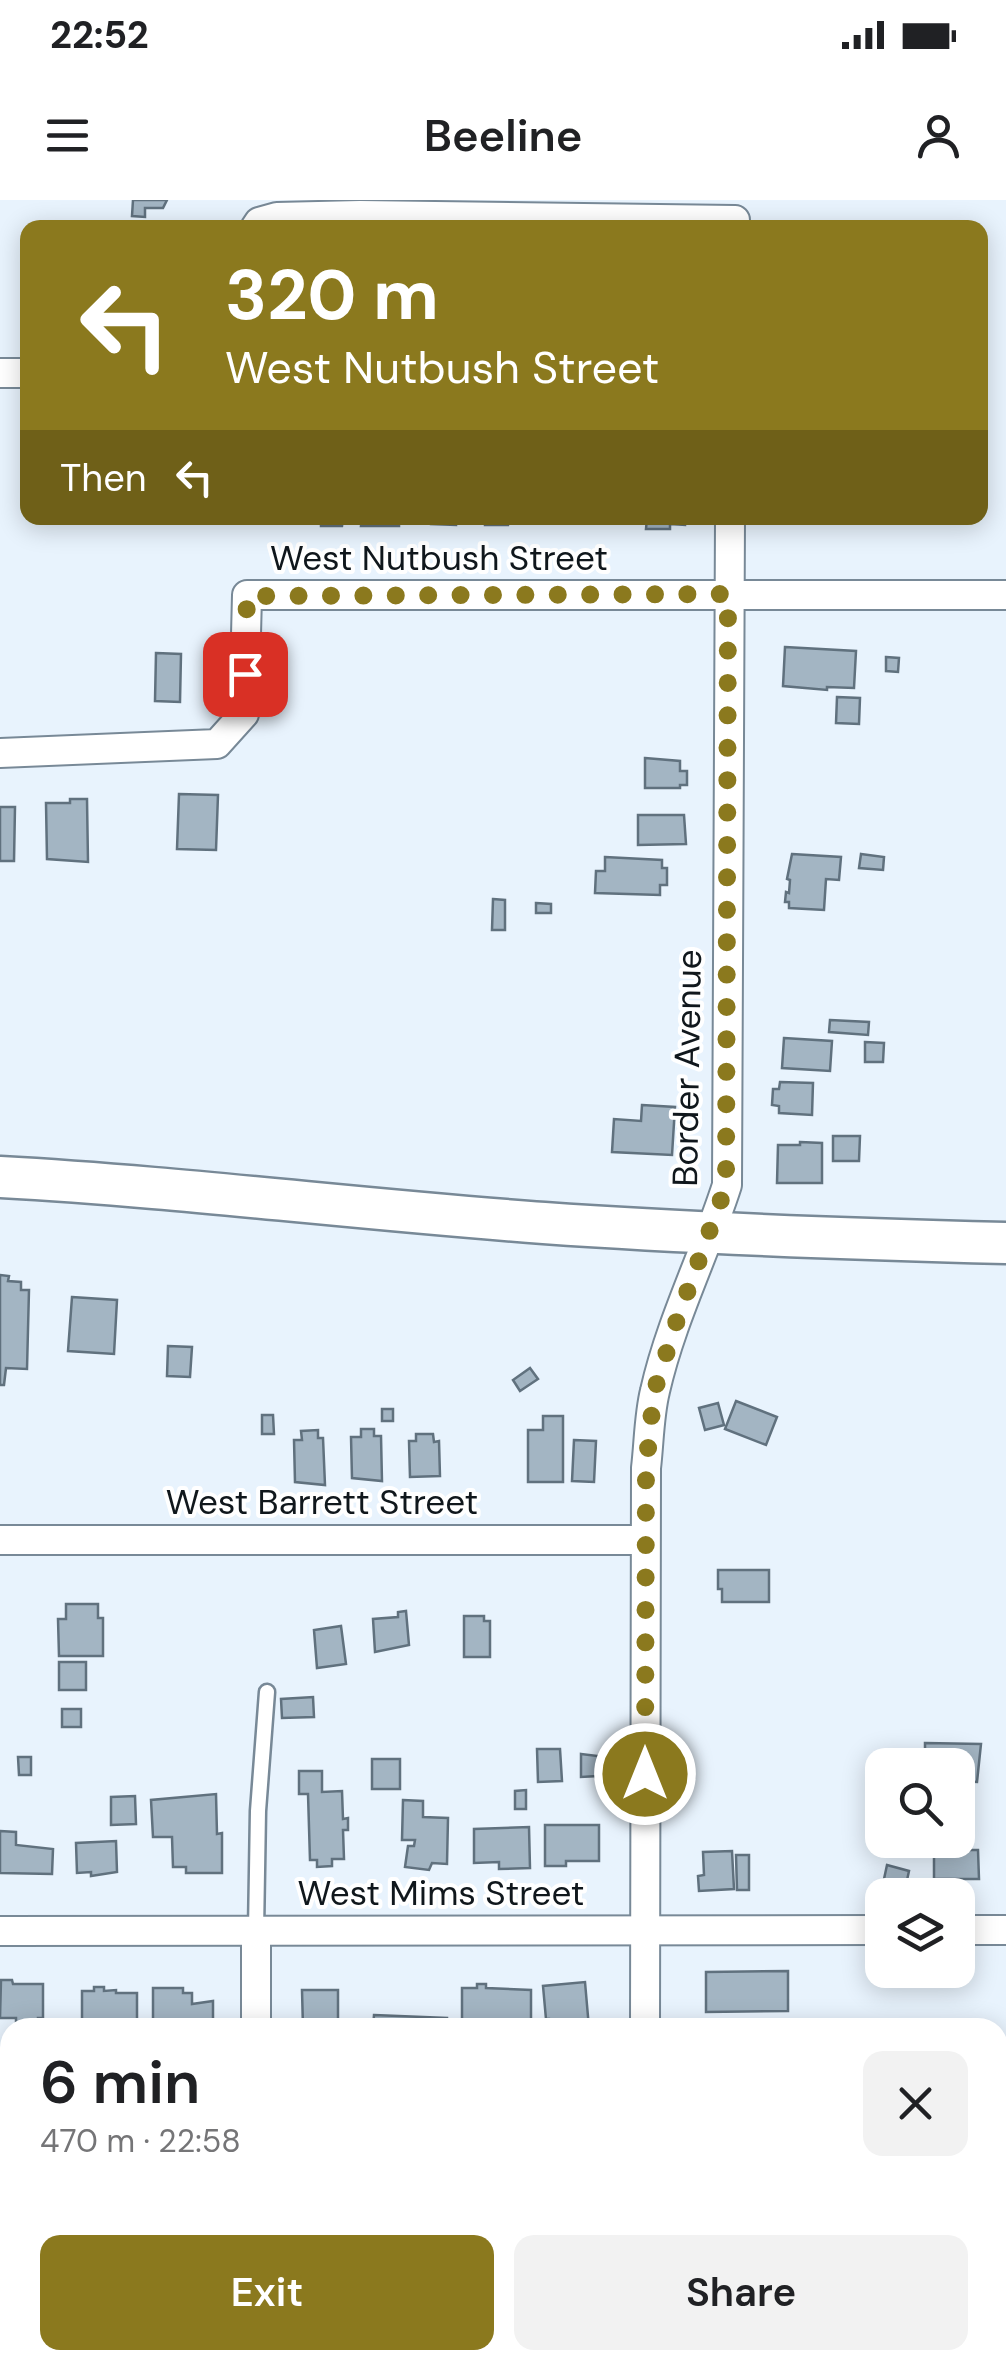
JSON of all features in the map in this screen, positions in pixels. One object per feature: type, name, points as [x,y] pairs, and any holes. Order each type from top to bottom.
[{"type":"main road","points":[[0,1177],[711,1234],[1006,1242]]},
{"type":"street","points":[[266,220],[360,215],[734,216]]},
{"type":"street","name":"Border Avenue","points":[[645,2018],[646,1468],[654,1392],[726,1186],[730,525]]},
{"type":"street","name":"West Nutbush Street","points":[[0,753],[217,744],[244,714],[247,596],[1006,595]]},
{"type":"street","name":"West Barrett Street","points":[[0,1540],[644,1540]]},
{"type":"street","name":"West Mims Street","points":[[0,1931],[865,1930]]},
{"type":"street","points":[[975,1930],[1006,1930]]},
{"type":"street","points":[[256,1931],[256,2018]]},
{"type":"lane","points":[[256,1931],[258,1811],[267,1692]]},
{"type":"building","points":[[133,200],[167,200],[163,208],[145,208],[145,217],[132,216]]},
{"type":"building","points":[[646,525],[670,525],[670,529],[646,529]]},
{"type":"building","points":[[785,647],[856,651],[854,688],[783,686]]},
{"type":"building","points":[[156,653],[181,654],[180,702],[155,701]]},
{"type":"building","points":[[886,657],[899,658],[898,672],[886,671]]},
{"type":"building","points":[[837,697],[860,698],[859,724],[836,723]]},
{"type":"building","points":[[645,758],[680,761],[680,771],[687,771],[687,785],[645,788]]},
{"type":"building","points":[[179,794],[218,795],[216,850],[177,849]]},
{"type":"building","points":[[70,799],[87,799],[88,862],[47,859],[46,803],[70,803]]},
{"type":"building","points":[[0,807],[15,807],[14,861],[0,861]]},
{"type":"building","points":[[638,815],[684,815],[686,844],[638,845]]},
{"type":"building","points":[[792,854],[841,857],[839,880],[826,879],[824,910],[789,908],[789,902],[785,902]]},
{"type":"building","points":[[861,854],[884,857],[883,870],[859,868]]},
{"type":"building","points":[[605,857],[662,860],[662,868],[667,868],[667,885],[660,885],[660,895],[595,893],[596,871],[605,871]]},
{"type":"building","points":[[493,899],[505,900],[505,930],[492,930]]},
{"type":"building","points":[[536,903],[551,904],[551,913],[536,913]]},
{"type":"building","points":[[830,1020],[869,1022],[868,1035],[829,1032]]},
{"type":"building","points":[[784,1038],[832,1041],[830,1071],[782,1068]]},
{"type":"building","points":[[865,1042],[884,1043],[883,1062],[865,1062]]},
{"type":"building","points":[[780,1082],[813,1083],[812,1115],[779,1113],[779,1106],[772,1105],[773,1089],[779,1089]]},
{"type":"building","points":[[642,1105],[675,1107],[672,1155],[612,1152],[614,1119],[641,1121]]},
{"type":"building","points":[[833,1136],[860,1136],[859,1161],[833,1161]]},
{"type":"building","points":[[822,1143],[822,1183],[777,1183],[778,1145]]},
{"type":"building","points":[[0,1275],[9,1276],[8,1281],[21,1282],[21,1290],[29,1290],[27,1369],[6,1368],[4,1385],[0,1385]]},
{"type":"building","points":[[72,1297],[117,1300],[114,1354],[68,1351]]},
{"type":"building","points":[[168,1346],[192,1347],[190,1377],[167,1376]]},
{"type":"building","points":[[530,1368],[538,1379],[520,1391],[513,1380]]},
{"type":"building","points":[[736,1401],[777,1417],[766,1445],[725,1429]]},
{"type":"building","points":[[718,1403],[724,1425],[705,1430],[699,1408]]},
{"type":"building","points":[[382,1409],[393,1409],[393,1421],[382,1421]]},
{"type":"building","points":[[262,1415],[273,1415],[274,1434],[262,1434]]},
{"type":"building","points":[[543,1416],[563,1416],[563,1482],[528,1482],[528,1430],[543,1430]]},
{"type":"building","points":[[361,1429],[374,1429],[374,1436],[381,1436],[382,1481],[352,1478],[351,1437],[361,1437]]},
{"type":"building","points":[[318,1430],[318,1438],[323,1438],[325,1485],[295,1482],[294,1440],[302,1440],[301,1431]]},
{"type":"building","points":[[416,1434],[433,1434],[434,1442],[439,1441],[440,1476],[410,1477],[409,1441],[416,1441]]},
{"type":"building","points":[[574,1440],[596,1441],[594,1482],[572,1481]]},
{"type":"building","points":[[718,1570],[769,1570],[769,1602],[722,1602]]},
{"type":"building","points":[[66,1604],[98,1604],[98,1618],[103,1618],[103,1656],[59,1656],[58,1619],[66,1619]]},
{"type":"building","points":[[406,1611],[409,1645],[375,1652],[373,1619],[398,1617],[398,1612]]},
{"type":"building","points":[[464,1616],[484,1616],[484,1621],[490,1621],[490,1657],[464,1657]]},
{"type":"building","points":[[341,1626],[346,1664],[317,1668],[314,1630]]},
{"type":"building","points":[[59,1662],[86,1662],[86,1690],[59,1690]]},
{"type":"building","points":[[313,1697],[314,1717],[282,1718],[281,1699]]},
{"type":"building","points":[[62,1709],[81,1709],[81,1727],[62,1727]]},
{"type":"building","points":[[925,1743],[981,1744],[977,1782],[975,1748],[925,1748]]},
{"type":"building","points":[[537,1749],[560,1749],[562,1781],[538,1782]]},
{"type":"building","points":[[581,1754],[598,1756],[598,1776],[581,1777]]},
{"type":"building","points":[[18,1757],[31,1757],[31,1775],[19,1775]]},
{"type":"building","points":[[372,1759],[400,1759],[400,1789],[372,1789]]},
{"type":"building","points":[[299,1771],[322,1771],[322,1792],[342,1791],[343,1819],[348,1818],[348,1830],[343,1830],[344,1859],[332,1859],[332,1866],[317,1867],[317,1860],[310,1860],[308,1794],[299,1794]]},
{"type":"building","points":[[526,1790],[526,1809],[515,1809],[515,1791]]},
{"type":"building","points":[[216,1794],[217,1834],[222,1833],[222,1873],[186,1873],[186,1867],[173,1867],[172,1837],[153,1837],[151,1800]]},
{"type":"building","points":[[135,1796],[136,1824],[111,1825],[111,1797]]},
{"type":"building","points":[[403,1800],[423,1801],[423,1817],[448,1818],[447,1864],[432,1863],[429,1870],[405,1867],[408,1846],[414,1846],[415,1840],[402,1840]]},
{"type":"building","points":[[545,1825],[599,1825],[599,1861],[566,1861],[566,1866],[545,1866]]},
{"type":"building","points":[[529,1827],[530,1868],[499,1869],[499,1862],[474,1863],[474,1829]]},
{"type":"building","points":[[0,1831],[16,1832],[16,1845],[53,1849],[52,1874],[0,1873]]},
{"type":"building","points":[[116,1841],[117,1872],[91,1876],[91,1872],[77,1873],[76,1843]]},
{"type":"building","points":[[978,1850],[979,1879],[934,1878],[934,1858],[975,1858]]},
{"type":"building","points":[[732,1851],[734,1889],[699,1891],[698,1876],[704,1875],[703,1852]]},
{"type":"building","points":[[736,1855],[749,1855],[749,1890],[737,1890]]},
{"type":"building","points":[[887,1865],[909,1871],[908,1878],[884,1878]]},
{"type":"building","points":[[788,1971],[788,2011],[706,2012],[706,1972]]},
{"type":"building","points":[[1,1980],[43,1984],[43,2018],[0,2018]]},
{"type":"building","points":[[585,1982],[588,2018],[546,2018],[543,1986]]},
{"type":"building","points":[[477,1984],[486,1984],[486,1988],[531,1990],[531,2018],[462,2018],[462,1988],[477,1988]]},
{"type":"building","points":[[94,1987],[104,1987],[104,1991],[137,1993],[137,2018],[82,2018],[82,1991],[94,1991]]},
{"type":"building","points":[[153,1988],[183,1988],[183,1993],[192,1993],[192,2004],[213,2001],[213,2018],[153,2018]]},
{"type":"building","points":[[302,1990],[338,1990],[338,2018],[303,2018]]},
{"type":"building","points":[[374,2015],[447,2018],[374,2018]]},
{"type":"route","points":[[245,674],[247,596],[728,594],[726,1186],[654,1392],[644,1540],[645,1774]]}]
